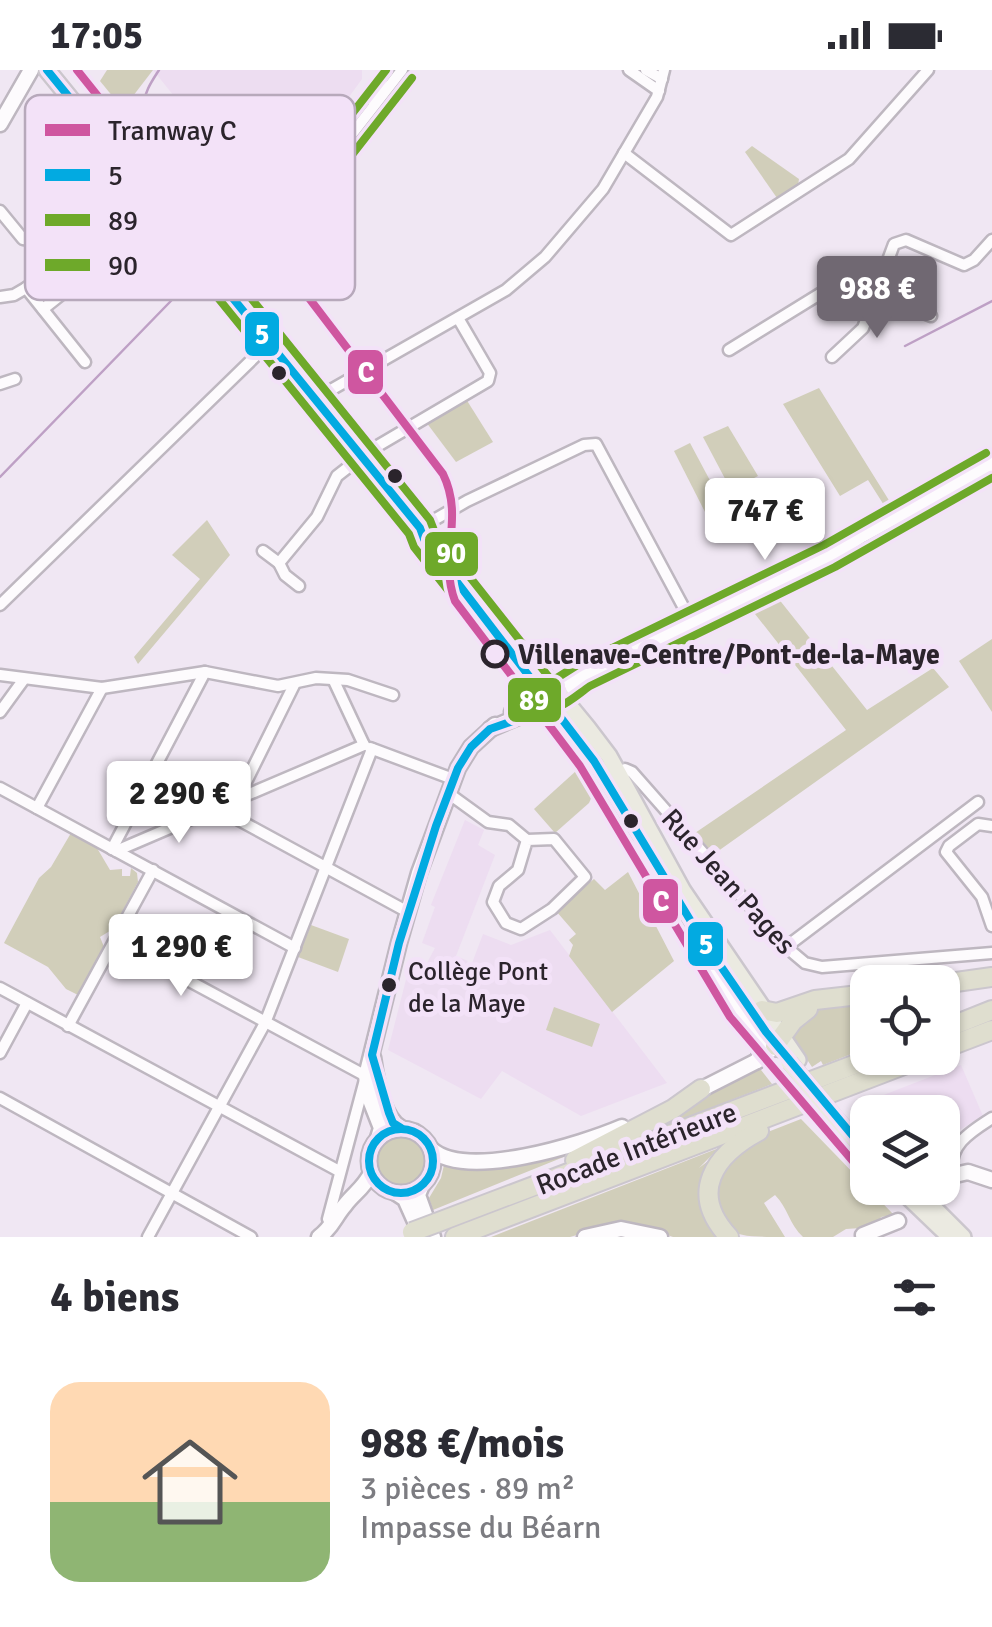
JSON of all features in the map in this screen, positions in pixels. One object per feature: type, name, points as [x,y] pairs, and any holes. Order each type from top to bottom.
[{"type":"highway","points":[[960,981],[992,977]]},
{"type":"highway","points":[[762,1010],[777,1013],[816,1000],[850,997]]},
{"type":"highway","points":[[778,1041],[802,1013],[840,998]]},
{"type":"highway","points":[[960,1023],[992,1010]]},
{"type":"highway","points":[[960,1042],[992,1030]]},
{"type":"highway","name":"Rocade Intérieure","points":[[412,1235],[435,1230],[850,1067]]},
{"type":"highway","points":[[455,1237],[878,1075]]},
{"type":"highway","points":[[435,1230],[602,1148],[701,1090]]},
{"type":"highway","points":[[729,1237],[717,1223],[709,1199],[717,1163],[739,1142],[802,1104]]},
{"type":"main road","points":[[47,70],[68,95]]},
{"type":"main road","points":[[236,300],[420,528],[424,539],[550,693],[614,780],[778,1041]]},
{"type":"main road","points":[[550,693],[568,726],[614,780],[702,940],[850,1131]]},
{"type":"main road","points":[[841,1119],[850,1127]]},
{"type":"main road","points":[[916,1205],[947,1237]]},
{"type":"main road","points":[[937,1205],[962,1237]]},
{"type":"street","points":[[0,124],[31,70]]},
{"type":"street","points":[[371,107],[386,70]]},
{"type":"street","points":[[355,128],[402,70]]},
{"type":"street","points":[[629,70],[662,80]]},
{"type":"street","points":[[646,70],[662,80]]},
{"type":"street","points":[[624,153],[731,235],[849,159],[924,71]]},
{"type":"street","points":[[316,400],[506,290],[545,257],[603,189],[662,80]]},
{"type":"street","points":[[0,211],[25,240]]},
{"type":"street","points":[[832,357],[862,328],[894,244],[906,240],[964,265],[992,240]]},
{"type":"street","points":[[729,350],[826,287],[844,284],[932,316]]},
{"type":"street","points":[[0,297],[25,289]]},
{"type":"street","points":[[35,300],[84,362]]},
{"type":"street","points":[[42,310],[55,300]]},
{"type":"street","points":[[279,563],[317,517],[337,476],[361,456],[488,381],[490,373],[458,318]]},
{"type":"street","points":[[0,605],[269,343]]},
{"type":"street","points":[[0,384],[15,380]]},
{"type":"street","points":[[420,528],[448,510],[584,445],[596,444],[692,623]]},
{"type":"street","points":[[328,1218],[408,912],[451,786],[471,747],[490,730],[550,693],[830,556],[862,534],[992,464]]},
{"type":"street","points":[[263,550],[299,586]]},
{"type":"street","points":[[114,850],[206,672]]},
{"type":"street","points":[[0,675],[102,688],[206,672],[278,686],[316,678],[348,680],[394,696]]},
{"type":"street","points":[[0,712],[24,679]]},
{"type":"street","points":[[148,1237],[265,1022],[368,762],[334,681]]},
{"type":"street","points":[[294,685],[232,802],[237,819],[408,912]]},
{"type":"street","points":[[37,808],[102,688]]},
{"type":"street","points":[[114,850],[364,748],[451,786],[488,822],[508,825],[527,840],[554,839],[578,865],[584,874],[581,884],[522,929],[506,923],[493,902],[500,886],[518,870],[527,840]]},
{"type":"street","name":"Rue Jean Pages","points":[[614,780],[628,769],[786,947],[806,963],[822,967],[992,953]]},
{"type":"street","points":[[0,788],[295,948]]},
{"type":"street","points":[[786,947],[978,802]]},
{"type":"street","points":[[992,826],[978,824],[946,852],[982,897],[992,926]]},
{"type":"street","points":[[68,1026],[153,870]]},
{"type":"street","points":[[702,940],[724,984],[761,1041],[763,1049],[757,1062]]},
{"type":"street","points":[[115,941],[366,1076]]},
{"type":"street","points":[[0,988],[339,1172]]},
{"type":"street","points":[[0,1053],[27,1003]]},
{"type":"street","points":[[372,1055],[393,1123],[416,1132],[443,1158],[460,1162],[544,1152],[612,1132],[757,1062],[778,1041]]},
{"type":"street","points":[[366,1076],[381,1128],[369,1154],[371,1173],[405,1200],[412,1235]]},
{"type":"street","points":[[0,1098],[252,1237]]},
{"type":"street","points":[[960,1142],[992,1118]]},
{"type":"street","points":[[378,1138],[384,1132],[402,1128]]},
{"type":"street","points":[[431,1149],[433,1164],[418,1195],[435,1230]]},
{"type":"street","points":[[960,1174],[968,1172],[992,1180]]},
{"type":"street","points":[[319,1237],[371,1173]]},
{"type":"street","points":[[338,1186],[353,1197],[415,1190],[422,1185]]},
{"type":"street","points":[[861,1236],[898,1221],[886,1237]]},
{"type":"street","points":[[584,1237],[622,1229],[660,1237]]},
{"type":"shaded area","points":[[107,70],[153,70],[134,95],[112,95],[100,81]]},
{"type":"shaded area","points":[[153,70],[362,70],[362,79],[350,95],[173,95]]},
{"type":"shaded area","points":[[752,146],[799,179],[798,185],[777,198],[745,152]]},
{"type":"shaded area","points":[[819,388],[895,510],[889,513],[868,480],[840,496],[783,404]]},
{"type":"shaded area","points":[[466,399],[493,442],[456,462],[426,422]]},
{"type":"shaded area","points":[[728,426],[758,476],[731,490],[703,437]]},
{"type":"shaded area","points":[[690,443],[722,503],[705,512],[674,451]]},
{"type":"shaded area","points":[[207,520],[230,555],[138,664],[134,657],[200,579],[172,555]]},
{"type":"shaded area","points":[[774,593],[867,710],[933,668],[949,687],[714,854],[695,833],[846,730],[748,605]]},
{"type":"shaded area","points":[[992,639],[992,712],[959,661]]},
{"type":"shaded area","points":[[576,771],[592,796],[555,833],[534,809]]},
{"type":"shaded area","points":[[465,820],[484,830],[478,845],[495,855],[456,956],[468,961],[456,978],[427,963],[435,948],[422,943],[435,907],[431,905]]},
{"type":"shaded area","points":[[71,833],[97,848],[110,870],[122,869],[122,876],[130,876],[131,868],[137,873],[138,882],[113,929],[100,937],[104,947],[78,995],[66,989],[48,967],[4,943],[39,878],[51,867]]},
{"type":"shaded area","points":[[628,872],[674,961],[612,1012],[569,956],[573,945],[569,940],[576,934],[556,911],[594,879],[605,890]]},
{"type":"shaded area","points":[[311,925],[349,939],[338,972],[298,957]]},
{"type":"shaded area","points":[[550,930],[667,1083],[581,1116],[502,1071],[481,1099],[388,1050],[411,960],[463,987],[483,934],[511,945]]},
{"type":"shaded area","points":[[850,1002],[850,1055],[812,1067],[790,1034],[824,1008]]},
{"type":"shaded area","points":[[554,1007],[600,1024],[592,1047],[546,1030]]},
{"type":"shaded area","points":[[960,1065],[983,1116],[960,1130],[960,1095],[884,1095],[935,1075],[960,1075]]},
{"type":"shaded area","points":[[751,1070],[761,1070],[772,1084],[621,1143]]},
{"type":"shaded area","points":[[801,1119],[850,1170],[850,1205],[884,1205],[894,1215],[881,1217],[876,1227],[846,1229],[833,1237],[803,1237],[775,1195],[764,1203],[785,1237],[750,1236],[729,1229],[719,1211],[718,1175],[755,1137]]},
{"type":"shaded area","points":[[400,1133],[420,1141],[428,1161],[420,1181],[400,1189],[380,1181],[372,1161],[380,1141]]},
{"type":"shaded area","points":[[719,1148],[699,1168],[721,1151],[709,1168],[723,1237],[673,1237],[614,1224],[570,1237],[491,1237]]},
{"type":"shaded area","points":[[581,1150],[433,1210],[429,1198],[444,1165],[460,1168]]},
{"type":"waterway","points":[[145,95],[159,70]]},
{"type":"waterway","points":[[0,477],[172,300]]},
{"type":"waterway","points":[[905,346],[992,301]]},
{"type":"tram line","name":"C","points":[[77,70],[97,95]]},
{"type":"tram line","name":"C","points":[[310,300],[443,474],[452,506],[449,568],[455,601],[580,766],[730,1017],[850,1158]]},
{"type":"transit line","name":"5","points":[[47,70],[67,95]]},
{"type":"transit line","name":"90","points":[[355,110],[386,70]]},
{"type":"transit line","name":"89","points":[[355,151],[412,78]]},
{"type":"transit line","name":"89","points":[[220,300],[409,534],[414,547],[539,706],[545,708],[565,704],[590,686],[835,567],[992,478]]},
{"type":"transit line","name":"5","points":[[234,300],[420,528],[424,539],[594,761],[698,933],[766,1032],[850,1132]]},
{"type":"transit line","name":"90","points":[[253,300],[430,520],[435,533],[552,681],[579,664],[824,545],[986,453]]},
{"type":"transit line","name":"5","points":[[401,1128],[393,1123],[389,1113],[372,1055],[399,943],[436,826],[458,768],[471,747],[490,729],[513,721],[559,691]]},
{"type":"transit line","name":"5","points":[[401,1129],[424,1138],[433,1161],[424,1184],[401,1193],[378,1184],[369,1161],[378,1138],[401,1129]]},
{"type":"place","name":"Villenave-Centre/Pont-de-la-Maye","points":[[495,654]]},
{"type":"place","name":"Collège Pont de la Maye","points":[[389,985]]}]
